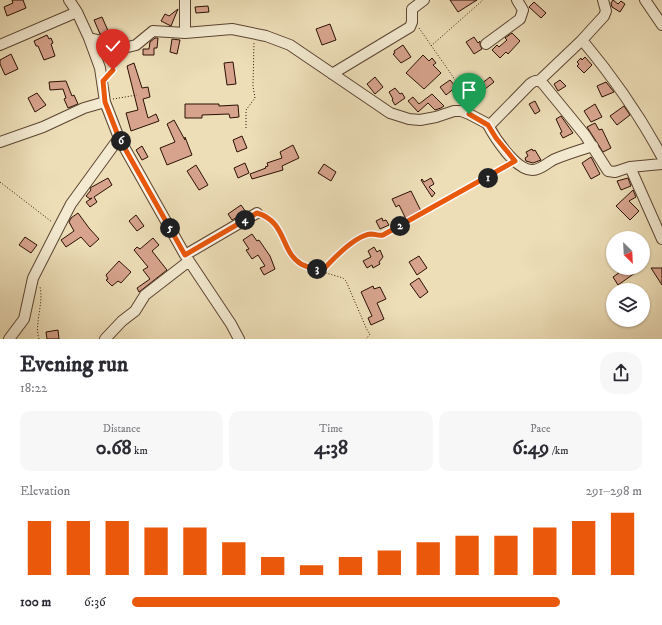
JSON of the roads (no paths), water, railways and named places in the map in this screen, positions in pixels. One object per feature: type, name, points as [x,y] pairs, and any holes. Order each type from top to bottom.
[{"type":"street","points":[[69,0],[77,12],[89,38],[100,68],[105,102],[119,138],[187,258],[231,324],[239,339]]},
{"type":"street","points":[[185,0],[185,33]]},
{"type":"street","points":[[332,74],[410,27],[413,20],[412,9],[424,0]]},
{"type":"street","points":[[486,44],[520,19],[523,10],[517,0]]},
{"type":"street","points":[[539,81],[582,40],[605,14],[606,10],[603,0]]},
{"type":"street","points":[[645,0],[662,25]]},
{"type":"street","points":[[0,45],[77,12]]},
{"type":"street","points":[[89,38],[128,47],[136,45],[153,31],[185,33],[225,29],[253,33],[290,45],[384,110],[403,117],[426,119],[454,111],[461,111],[469,114],[488,125],[496,138],[515,161],[522,167],[533,170],[553,160],[593,146]]},
{"type":"street","points":[[582,40],[623,90],[662,157]]},
{"type":"street","points":[[488,125],[494,123],[530,84],[534,81],[539,81],[544,84],[593,146],[608,171],[615,172],[630,167],[662,164]]},
{"type":"street","points":[[0,142],[43,127],[84,108],[105,102]]},
{"type":"street","points":[[10,339],[24,319],[33,278],[71,204],[119,138]]},
{"type":"street","points":[[630,167],[662,239]]},
{"type":"street","points":[[105,339],[122,321],[135,311],[145,295],[187,258],[257,213]]}]
